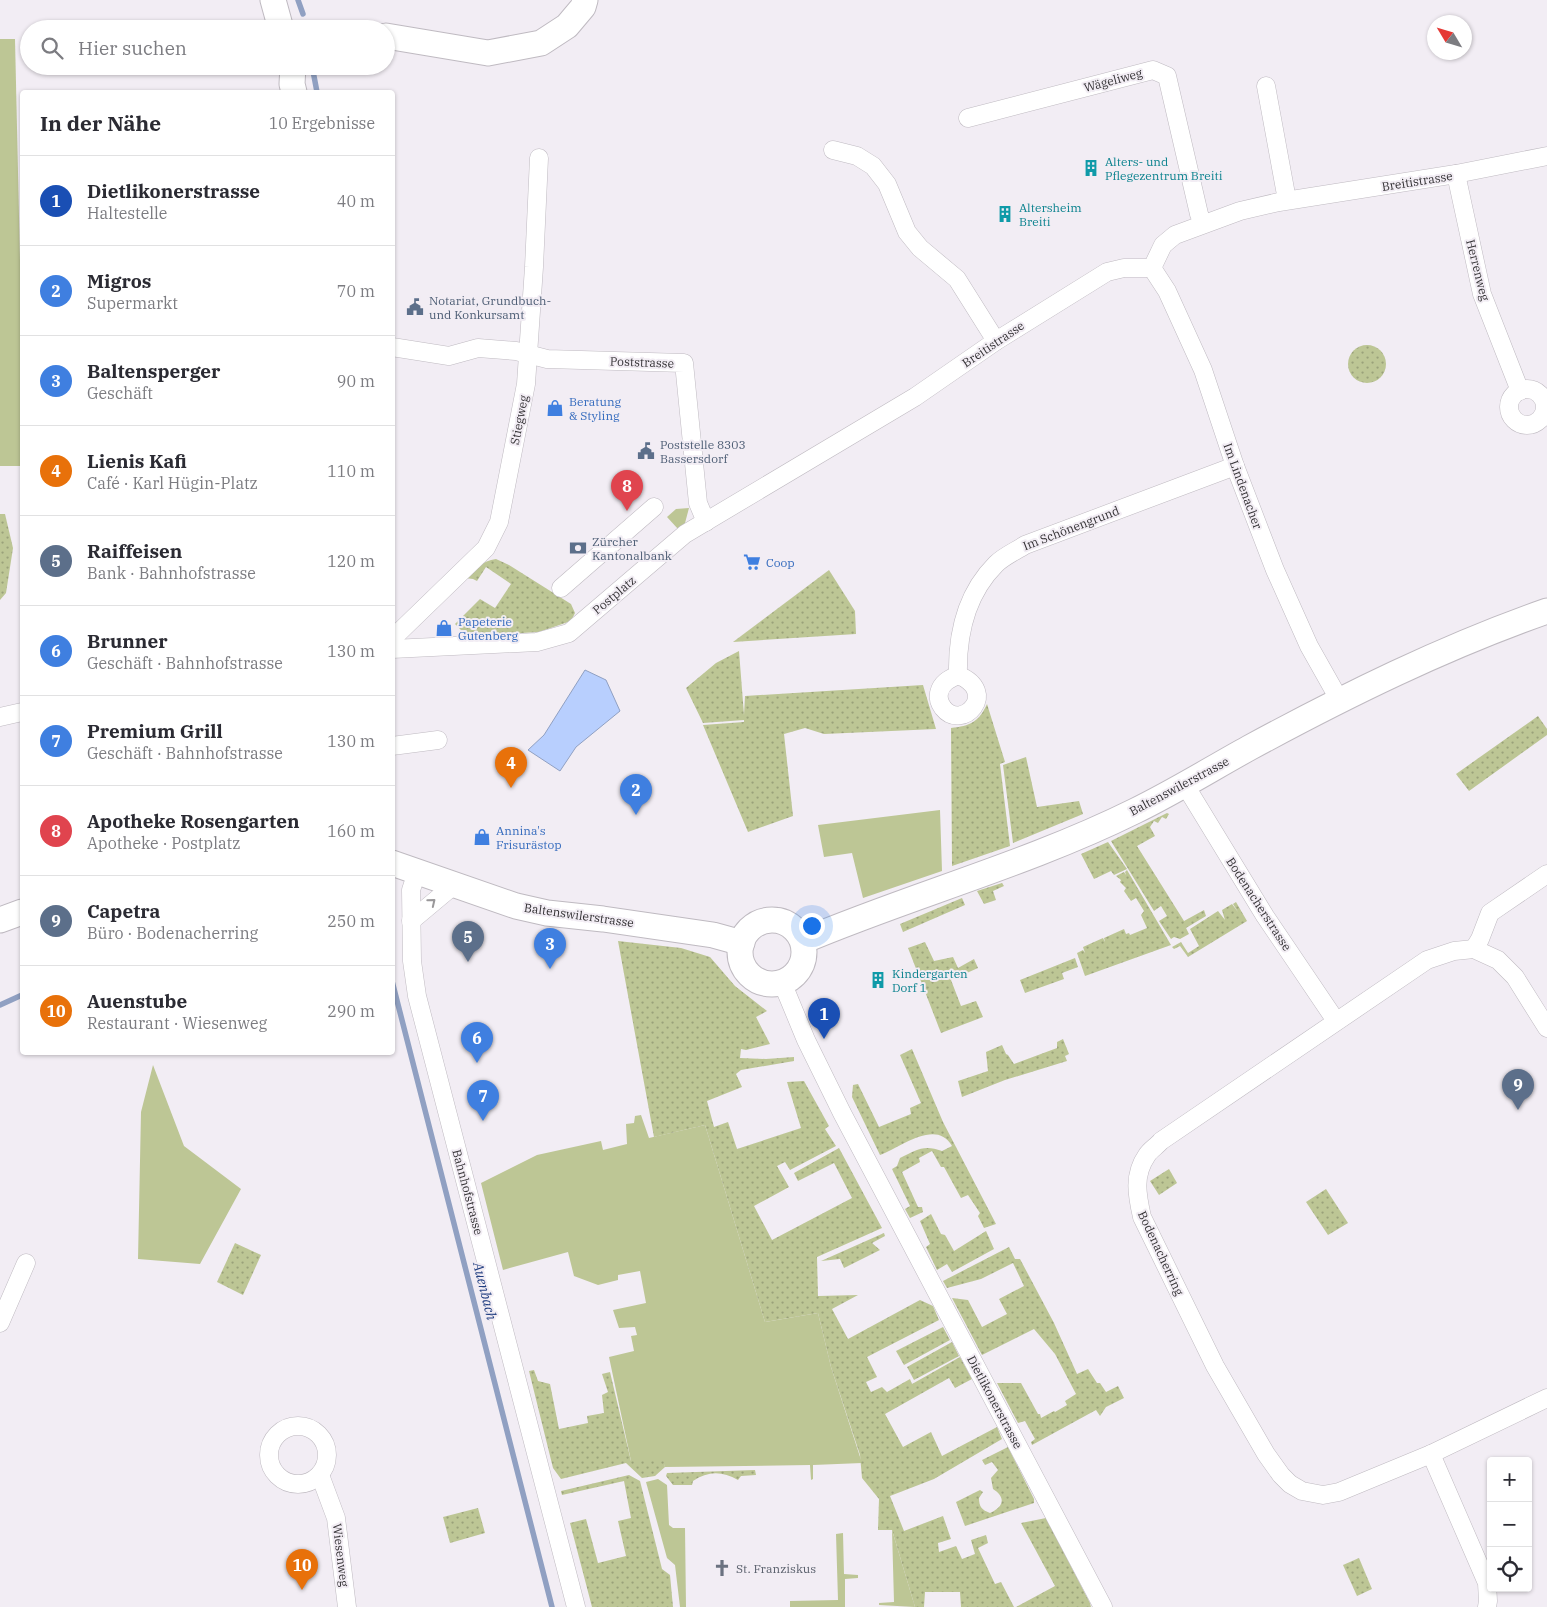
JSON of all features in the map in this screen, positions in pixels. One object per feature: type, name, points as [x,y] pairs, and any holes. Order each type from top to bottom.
[{"type":"main road","points":[[273,0],[279,20]]},
{"type":"main road","points":[[395,38],[488,53],[541,43],[567,26],[583,7],[585,0]]},
{"type":"main road","points":[[292,75],[294,90]]},
{"type":"main road","name":"Baltenswilerstrasse","points":[[803,941],[896,904],[1022,860],[1096,829],[1185,785],[1248,748],[1386,678],[1547,611]]},
{"type":"main road","name":"Baltenswilerstrasse","points":[[395,864],[516,906],[713,935],[742,943]]},
{"type":"main road","points":[[0,920],[20,913]]},
{"type":"main road","points":[[782,921],[798,932],[803,941],[804,958],[801,966],[790,979],[782,982],[772,984],[754,978],[742,963],[740,953],[746,934],[762,922],[782,921]]},
{"type":"street","name":"Wägeliweg","points":[[968,118],[1153,70],[1167,76],[1199,214],[1203,224]]},
{"type":"street","points":[[1266,86],[1286,200]]},
{"type":"street","points":[[833,150],[857,156],[873,166],[887,184],[907,232],[920,248],[957,279],[996,342]]},
{"type":"street","name":"Breitistrasse","points":[[706,522],[915,397],[996,342],[1107,272],[1124,268],[1152,268],[1163,245],[1175,235],[1240,211],[1286,200],[1456,174],[1547,156]]},
{"type":"street","name":"Stiegweg","points":[[395,636],[486,548],[499,522],[526,384],[539,158]]},
{"type":"street","name":"Herrenweg","points":[[1456,174],[1482,294],[1520,390]]},
{"type":"street","name":"Im Lindenacher","points":[[1152,268],[1167,291],[1203,370],[1235,466],[1275,570],[1309,646],[1340,701]]},
{"type":"street","points":[[395,347],[449,356],[478,348],[529,355]]},
{"type":"street","name":"Poststrasse","points":[[529,355],[547,359],[684,363],[698,504],[706,522]]},
{"type":"street","name":"Im Schönengrund","points":[[958,675],[957,651],[962,626],[973,594],[996,563],[1025,544],[1235,466]]},
{"type":"street","points":[[561,588],[654,507]]},
{"type":"street","name":"Postplatz","points":[[395,648],[537,642],[569,633],[686,534],[706,522]]},
{"type":"street","points":[[0,717],[20,712]]},
{"type":"street","points":[[395,746],[438,740]]},
{"type":"street","name":"Bodenacherstrasse","points":[[1185,785],[1265,916],[1336,1021]]},
{"type":"street","name":"Bahnhofstrasse","points":[[417,872],[411,890],[411,921],[415,986],[422,1019],[576,1607]]},
{"type":"street","points":[[1547,874],[1490,912],[1480,939],[1474,949],[1498,960],[1516,977],[1547,1028]]},
{"type":"street","points":[[411,921],[454,885]]},
{"type":"street","name":"Bodenacherring","points":[[1474,949],[1454,951],[1427,960],[1161,1141],[1146,1156],[1138,1176],[1136,1193],[1142,1217],[1215,1366],[1266,1454],[1281,1475],[1290,1484],[1302,1491],[1322,1495],[1339,1492],[1431,1454],[1547,1398]]},
{"type":"street","name":"Dietlikonerstrasse","points":[[782,982],[806,1040],[842,1112],[1103,1607]]},
{"type":"street","points":[[0,1323],[26,1263]]},
{"type":"street","points":[[1431,1454],[1487,1583],[1488,1601],[1486,1607]]},
{"type":"street","name":"Wiesenweg","points":[[320,1475],[336,1518],[347,1607]]},
{"type":"green space","points":[[0,39],[15,39],[20,260],[20,466],[0,466]]},
{"type":"green space","points":[[1367,345],[1380,351],[1386,364],[1380,377],[1367,383],[1354,377],[1348,364],[1354,351]]},
{"type":"green space","points":[[689,508],[685,523],[678,529],[667,517],[676,509]]},
{"type":"green space","points":[[0,514],[5,514],[13,548],[6,593],[0,600]]},
{"type":"green space","points":[[496,559],[509,565],[571,604],[575,613],[571,621],[539,632],[467,636],[455,624],[480,599],[495,608],[511,584],[486,567],[477,581],[465,578],[483,564]]},
{"type":"green space","points":[[829,570],[855,611],[856,634],[733,642]]},
{"type":"green space","points":[[739,651],[744,715],[745,696],[923,685],[936,729],[824,734],[805,728],[784,734],[793,816],[748,832],[703,725],[744,722],[744,720],[703,723],[686,688],[716,663]]},
{"type":"green space","points":[[987,704],[1005,762],[1000,764],[1010,846],[952,866],[951,728],[973,722],[981,715]]},
{"type":"green space","points":[[1538,716],[1547,729],[1547,735],[1469,791],[1456,774]]},
{"type":"green space","points":[[1026,757],[1037,807],[1079,801],[1083,814],[1013,843],[1003,765]]},
{"type":"green space","points":[[940,810],[942,871],[863,898],[852,853],[824,857],[818,825]]},
{"type":"green space","points":[[1167,813],[1169,814],[1166,819],[1162,817],[1158,823],[1154,821],[1150,827],[1155,836],[1137,846],[1184,921],[1204,910],[1206,916],[1186,928],[1189,934],[1180,939],[1174,937],[1171,939],[1159,921],[1167,916],[1161,906],[1154,911],[1111,841]]},
{"type":"green space","points":[[1108,842],[1127,869],[1114,875],[1111,871],[1094,879],[1081,854]]},
{"type":"green space","points":[[1127,870],[1171,945],[1085,976],[1077,953],[1083,950],[1085,953],[1083,947],[1103,938],[1105,942],[1104,938],[1124,929],[1126,934],[1129,933],[1130,935],[1147,928],[1141,915],[1144,911],[1136,898],[1131,901],[1124,891],[1126,888],[1116,876],[1124,872],[1126,875],[1125,872]]},
{"type":"green space","points":[[1002,883],[1004,886],[993,891],[996,900],[984,904],[977,891]]},
{"type":"green space","points":[[962,898],[965,905],[903,932],[900,924]]},
{"type":"green space","points":[[1236,902],[1247,921],[1188,957],[1180,946],[1174,949],[1172,947],[1181,942],[1188,953],[1199,946],[1190,929],[1218,911],[1225,920],[1222,910],[1232,904],[1238,912],[1233,904]]},
{"type":"green space","points":[[618,941],[681,948],[710,957],[735,986],[767,1011],[756,1017],[770,1044],[746,1050],[741,1049],[740,1058],[794,1057],[794,1061],[741,1070],[736,1074],[742,1087],[707,1101],[714,1127],[728,1122],[737,1149],[801,1128],[787,1082],[804,1081],[829,1126],[825,1129],[836,1146],[790,1170],[785,1162],[777,1166],[789,1187],[754,1206],[772,1240],[852,1198],[834,1163],[798,1181],[794,1173],[839,1148],[882,1228],[817,1257],[818,1296],[858,1295],[832,1309],[848,1339],[920,1300],[933,1306],[939,1320],[867,1357],[877,1377],[866,1382],[871,1392],[882,1387],[887,1392],[910,1379],[912,1384],[960,1357],[972,1379],[955,1388],[949,1378],[885,1414],[903,1447],[931,1432],[942,1456],[997,1427],[1002,1439],[934,1479],[890,1496],[904,1531],[943,1516],[951,1539],[938,1543],[939,1552],[956,1546],[962,1559],[975,1554],[971,1540],[986,1535],[988,1543],[978,1548],[995,1584],[1001,1582],[1014,1607],[961,1607],[960,1592],[925,1592],[924,1607],[915,1607],[892,1530],[878,1530],[879,1499],[862,1478],[860,1455],[831,1367],[818,1313],[765,1322],[705,1125],[654,1137]]},
{"type":"green space","points":[[925,942],[934,961],[953,957],[958,968],[974,959],[978,968],[951,980],[961,1006],[976,1001],[983,1017],[941,1033],[908,948]]},
{"type":"green space","points":[[1075,958],[1078,967],[1062,973],[1064,979],[1025,993],[1020,980]]},
{"type":"green space","points":[[1063,1039],[1069,1054],[1065,1056],[1067,1061],[1005,1080],[962,1097],[958,1081],[988,1071],[986,1052],[1002,1045],[1014,1064],[1057,1048],[1057,1042]]},
{"type":"green space","points":[[912,1049],[943,1122],[996,1224],[984,1228],[978,1216],[980,1213],[968,1195],[961,1198],[944,1167],[941,1167],[932,1151],[919,1158],[920,1162],[902,1172],[918,1207],[922,1207],[923,1212],[910,1218],[905,1209],[910,1206],[892,1169],[897,1166],[900,1158],[920,1149],[930,1148],[942,1151],[952,1146],[945,1138],[937,1135],[927,1135],[918,1137],[880,1155],[852,1097],[853,1085],[858,1084],[879,1127],[911,1114],[910,1108],[921,1103],[900,1055]]},
{"type":"green space","points":[[153,1065],[184,1146],[241,1189],[200,1264],[138,1259],[141,1112]]},
{"type":"green space","points":[[641,1115],[649,1138],[705,1125],[765,1322],[818,1313],[831,1367],[862,1463],[813,1465],[813,1479],[811,1480],[810,1465],[665,1467],[663,1461],[631,1461],[609,1357],[634,1351],[631,1336],[637,1335],[635,1327],[619,1328],[613,1310],[646,1303],[640,1271],[618,1275],[618,1280],[598,1285],[574,1276],[568,1252],[503,1270],[481,1183],[537,1155],[601,1141],[603,1150],[627,1144],[626,1124],[634,1123],[635,1116]]},
{"type":"green space","points":[[1169,1169],[1177,1183],[1159,1195],[1150,1181]]},
{"type":"green space","points":[[1326,1189],[1348,1223],[1328,1235],[1306,1202]]},
{"type":"green space","points":[[931,1214],[941,1234],[945,1235],[954,1251],[986,1231],[994,1249],[952,1272],[947,1264],[937,1270],[926,1247],[930,1244],[920,1221]]},
{"type":"green space","points":[[884,1233],[885,1236],[872,1243],[880,1250],[844,1268],[840,1259],[821,1261]]},
{"type":"green space","points":[[235,1243],[261,1255],[243,1295],[217,1282]]},
{"type":"green space","points":[[1009,1247],[1015,1259],[1020,1259],[1054,1323],[1077,1374],[1088,1369],[1097,1383],[1100,1383],[1106,1392],[1118,1386],[1124,1398],[1106,1407],[1100,1416],[1096,1410],[1032,1445],[1031,1442],[1035,1439],[1025,1421],[1018,1423],[997,1383],[1021,1383],[1041,1418],[1055,1412],[1067,1405],[1065,1401],[1076,1394],[1055,1354],[1034,1329],[982,1355],[952,1298],[968,1300],[982,1327],[1007,1314],[999,1299],[1024,1286],[1013,1263],[981,1279],[947,1288],[943,1281]]},
{"type":"green space","points":[[943,1327],[950,1340],[904,1365],[896,1351]]},
{"type":"green space","points":[[952,1342],[959,1356],[914,1380],[907,1367]]},
{"type":"green space","points":[[534,1370],[538,1381],[550,1384],[559,1429],[588,1423],[587,1416],[604,1413],[602,1395],[608,1392],[602,1374],[610,1372],[631,1461],[664,1461],[665,1467],[655,1476],[642,1478],[626,1463],[561,1479],[553,1468],[529,1371]]},
{"type":"green space","points":[[1008,1447],[1034,1499],[1034,1503],[965,1526],[956,1502],[980,1490],[983,1492],[979,1498],[980,1506],[983,1509],[990,1513],[1001,1505],[1000,1495],[993,1489],[991,1478],[998,1470],[992,1462],[985,1465],[982,1460]]},
{"type":"green space","points":[[755,1470],[756,1475],[741,1476],[738,1480],[715,1473],[704,1475],[693,1481],[692,1485],[673,1485],[666,1476],[667,1473]]},
{"type":"green space","points":[[629,1475],[640,1481],[662,1569],[670,1575],[673,1607],[592,1607],[570,1523],[586,1519],[598,1563],[626,1556],[618,1521],[631,1518],[624,1481],[562,1495],[561,1491]]},
{"type":"green space","points":[[658,1479],[667,1485],[669,1525],[673,1528],[685,1528],[686,1607],[680,1607],[675,1565],[667,1558],[646,1482]]},
{"type":"green space","points":[[478,1508],[485,1533],[450,1543],[443,1517]]},
{"type":"green space","points":[[1046,1518],[1091,1607],[1016,1607],[1055,1586],[1021,1523]]},
{"type":"green space","points":[[892,1530],[915,1607],[879,1605],[879,1603],[894,1602]]},
{"type":"green space","points":[[843,1533],[844,1574],[858,1575],[858,1578],[845,1579],[845,1607],[790,1607],[790,1601],[838,1600],[836,1534]]},
{"type":"green space","points":[[1359,1558],[1372,1589],[1357,1596],[1343,1565]]},
{"type":"water","points":[[585,670],[606,680],[620,711],[576,747],[560,771],[528,750],[544,735]]},
{"type":"waterway","points":[[298,0],[303,14]]},
{"type":"waterway","points":[[314,75],[317,90]]},
{"type":"waterway","name":"Auenbach","points":[[395,993],[552,1607]]},
{"type":"waterway","points":[[0,1005],[20,996]]},
{"type":"place","name":"Alters- und Pflegezentrum Breiti","points":[[1091,168]]},
{"type":"place","name":"Altersheim Breiti","points":[[1005,214]]},
{"type":"place","name":"Notariat, Grundbuch- und Konkursamt","points":[[415,307]]},
{"type":"place","name":"Beratung & Styling","points":[[555,408]]},
{"type":"place","name":"Poststelle 8303 Bassersdorf","points":[[646,451]]},
{"type":"place","name":"Apotheke Rosengarten","points":[[627,511]]},
{"type":"place","name":"Zürcher Kantonalbank","points":[[578,548]]},
{"type":"place","name":"Coop","points":[[752,562]]},
{"type":"place","name":"Papeterie Gutenberg","points":[[444,628]]},
{"type":"place","name":"Lienis Kafi","points":[[511,788]]},
{"type":"place","name":"Migros","points":[[636,815]]},
{"type":"place","name":"Annina's Frisurästop","points":[[482,837]]},
{"type":"place","name":"Raiffeisen","points":[[468,962]]},
{"type":"place","name":"Baltensperger","points":[[550,969]]},
{"type":"place","name":"Kindergarten Dorf 1","points":[[878,980]]},
{"type":"place","name":"Dietlikonerstrasse","points":[[824,1039]]},
{"type":"place","name":"Brunner","points":[[477,1063]]},
{"type":"place","name":"Capetra","points":[[1518,1110]]},
{"type":"place","name":"Premium Grill","points":[[483,1121]]},
{"type":"place","name":"St. Franziskus","points":[[722,1568]]},
{"type":"place","name":"Auenstube","points":[[302,1590]]}]
